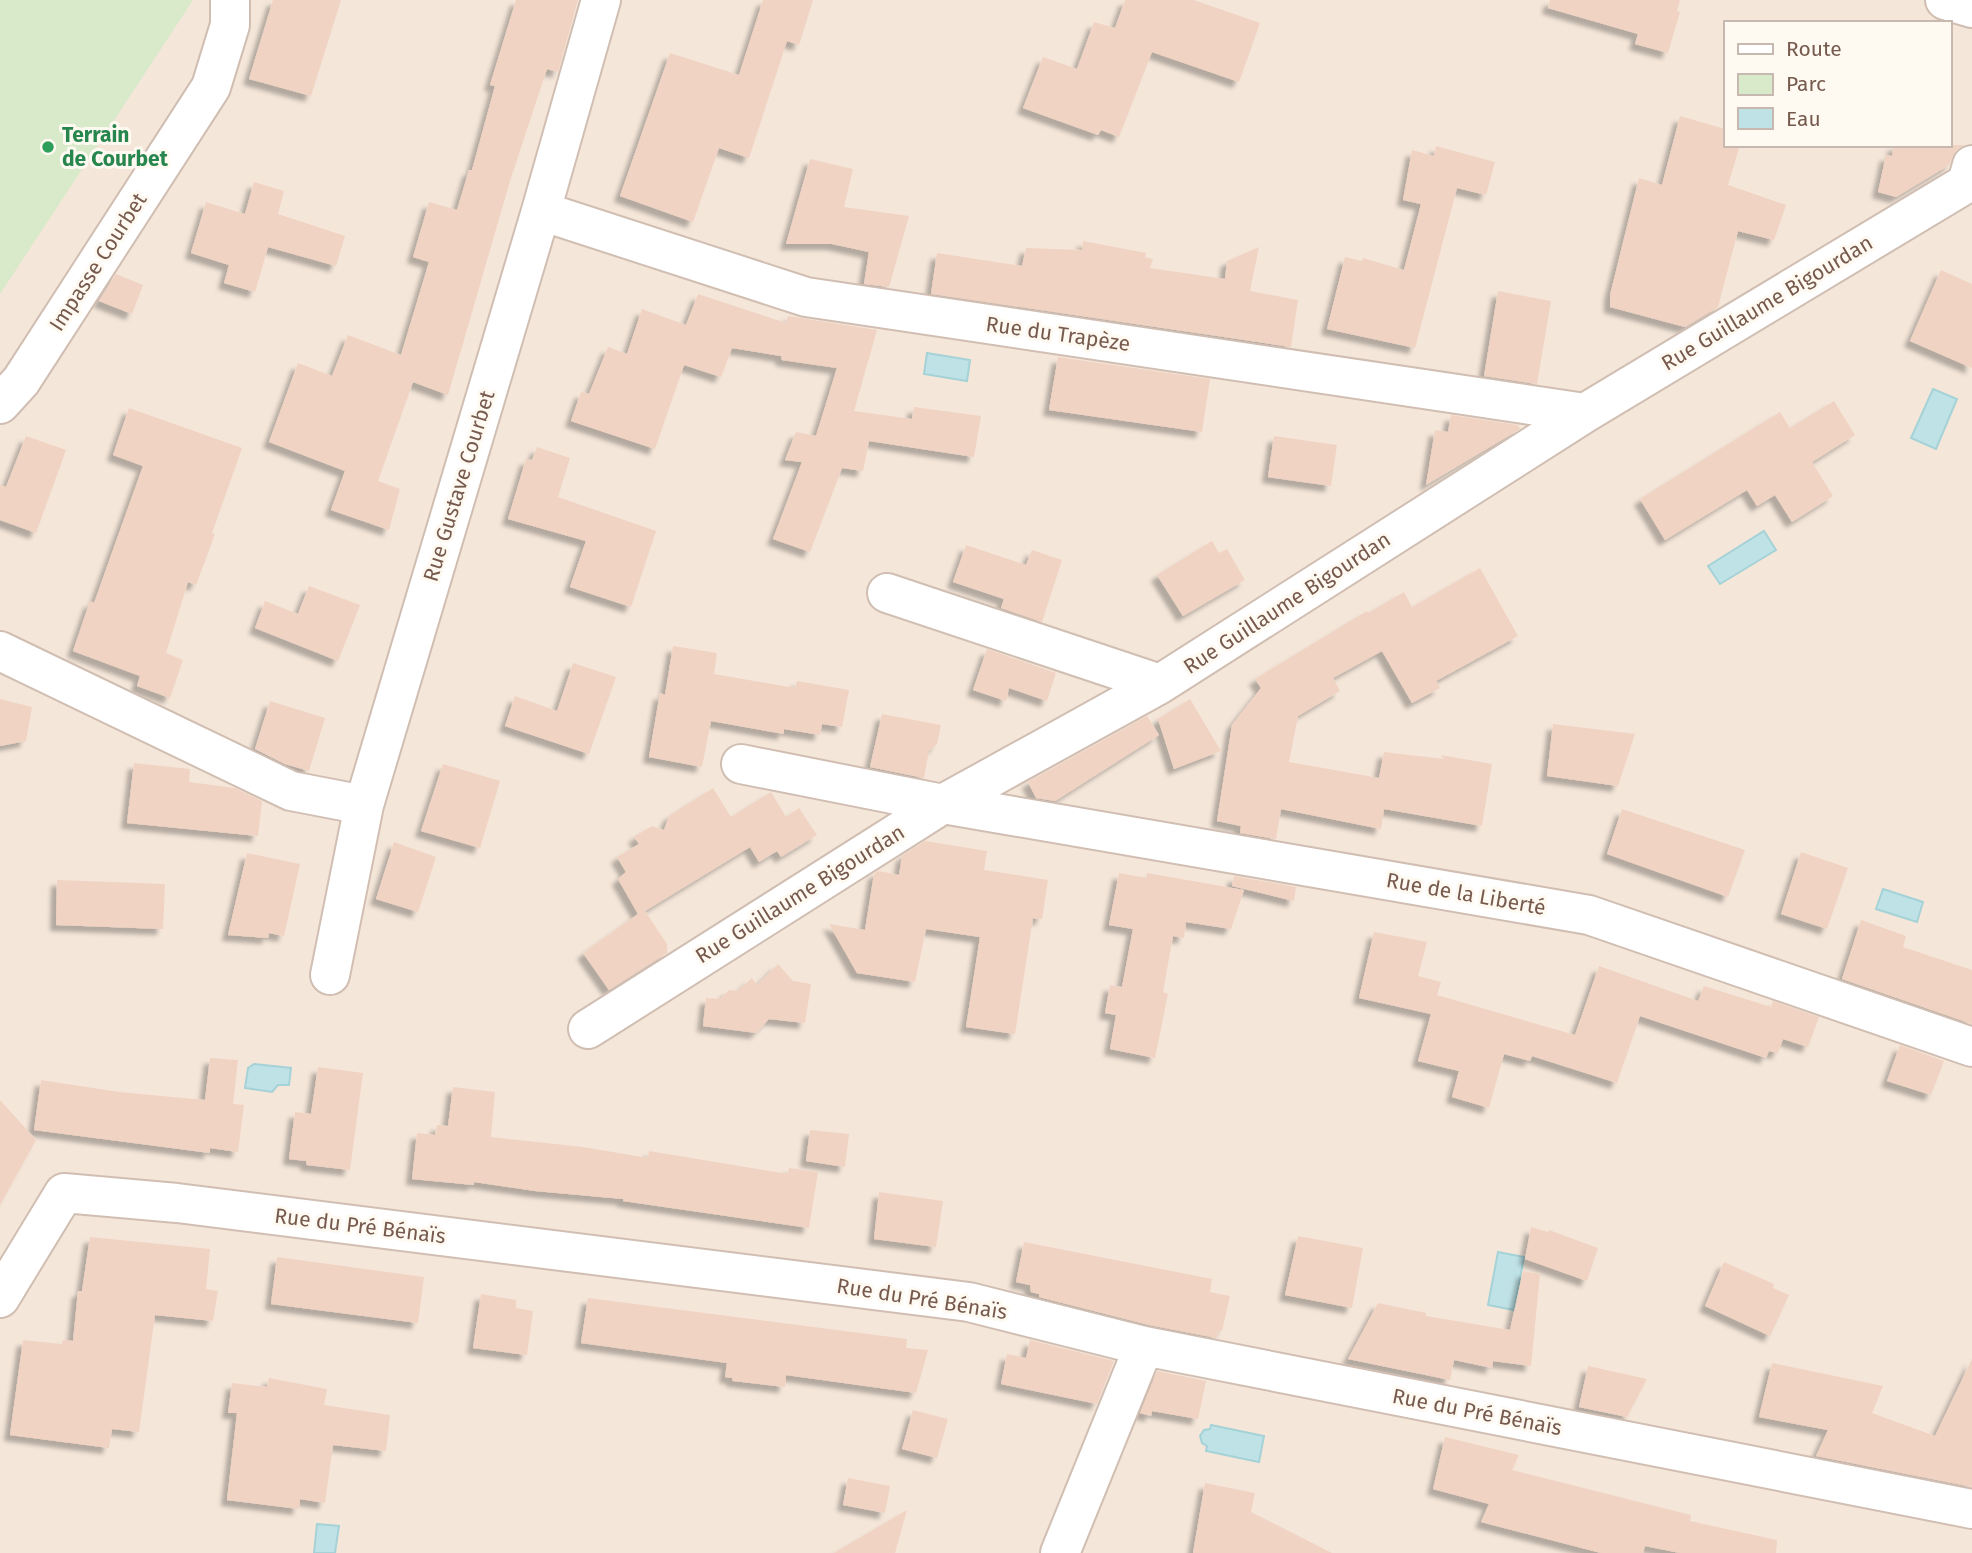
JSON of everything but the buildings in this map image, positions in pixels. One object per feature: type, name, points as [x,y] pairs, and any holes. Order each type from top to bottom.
[{"type":"street","name":"Impasse Courbet","points":[[0,404],[21,381],[211,87],[230,25],[230,0]]},
{"type":"street","name":"Rue Gustave Courbet","points":[[330,975],[364,805],[601,0]]},
{"type":"street","points":[[1945,0],[1972,8]]},
{"type":"street","name":"Rue Guillaume Bigourdan","points":[[587,1029],[943,804],[1160,684],[1585,413],[1967,183],[1972,165]]},
{"type":"street","name":"Rue du Trapèze","points":[[541,211],[806,297],[1585,413]]},
{"type":"street","points":[[887,593],[1160,684]]},
{"type":"street","points":[[0,651],[291,791],[364,805]]},
{"type":"street","name":"Rue de la Liberté","points":[[741,764],[943,804],[1589,915],[1972,1047]]},
{"type":"street","name":"Rue du Pré Bénaïs","points":[[0,1298],[64,1193],[191,1205],[969,1302],[1144,1346],[1972,1509]]},
{"type":"street","points":[[1060,1553],[1144,1346]]},
{"type":"shaded area","points":[[0,0],[1972,0],[1972,1553],[0,1553]]},
{"type":"green space","name":"Terrain de Courbet","points":[[0,0],[193,0],[0,294]]},
{"type":"water","points":[[927,353],[970,360],[967,381],[924,374]]},
{"type":"water","points":[[1933,389],[1957,399],[1936,449],[1911,438]]},
{"type":"water","points":[[1764,531],[1776,550],[1720,584],[1708,566]]},
{"type":"water","points":[[1883,889],[1923,902],[1917,922],[1876,909]]},
{"type":"water","points":[[254,1064],[291,1068],[289,1085],[278,1085],[272,1092],[245,1088],[248,1068]]},
{"type":"water","points":[[1498,1252],[1524,1257],[1514,1310],[1488,1305]]},
{"type":"water","points":[[1211,1425],[1264,1436],[1259,1462],[1206,1451],[1207,1446],[1202,1443],[1200,1436],[1204,1430],[1210,1429]]},
{"type":"water","points":[[317,1524],[339,1526],[335,1553],[314,1553]]},
{"type":"place","name":"Terrain de Courbet","points":[[48,147]]}]
